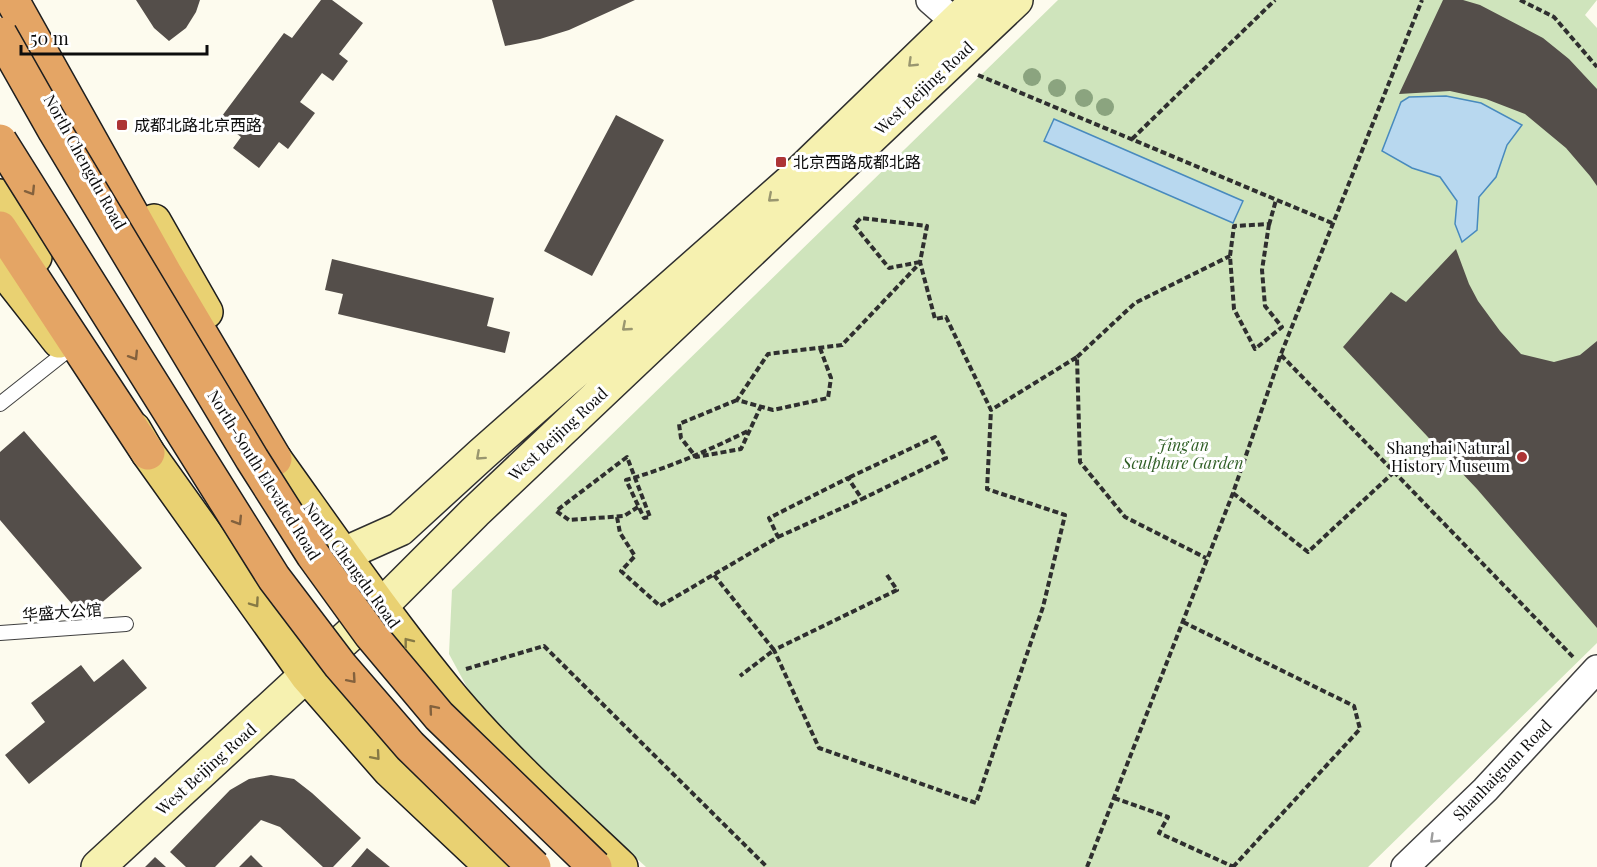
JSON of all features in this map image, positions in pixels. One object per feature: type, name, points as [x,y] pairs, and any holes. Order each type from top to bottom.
[{"type":"highway","points":[[10,0],[166,274],[275,459]]},
{"type":"highway","name":"North-South Elevated Road","points":[[0,34],[252,459],[313,555],[371,635],[439,716],[595,867]]},
{"type":"highway","points":[[0,141],[274,578],[340,664],[410,746],[534,867]]},
{"type":"highway","points":[[0,228],[148,453]]},
{"type":"main road","points":[[0,7],[10,0]]},
{"type":"main road","points":[[27,0],[266,418],[275,459]]},
{"type":"main road","points":[[344,554],[400,529],[790,182],[964,31],[978,0]]},
{"type":"main road","name":"West Beijing Road","points":[[98,867],[307,676],[484,504],[950,63],[964,31],[1016,0]]},
{"type":"main road","name":"North Chengdu Road","points":[[0,12],[225,410],[275,459],[381,606],[455,701],[518,769],[621,867]]},
{"type":"main road","points":[[0,196],[148,453]]},
{"type":"main road","points":[[0,263],[148,453],[307,676],[389,770],[492,867]]},
{"type":"street","points":[[930,0],[964,31]]},
{"type":"street","name":"Shanhaiguan Road","points":[[1405,867],[1485,790],[1595,676]]},
{"type":"lane","points":[[0,404],[67,351]]},
{"type":"lane","name":"华盛大公馆","points":[[0,633],[126,624]]},
{"type":"path","points":[[1132,139],[1275,0]]},
{"type":"path","points":[[1087,867],[1233,493],[1281,354],[1422,0]]},
{"type":"path","points":[[1520,0],[1554,17],[1597,67]]},
{"type":"path","points":[[950,63],[1332,223]]},
{"type":"path","points":[[1269,225],[1234,226],[1230,256],[1234,309],[1255,350],[1282,327],[1265,306],[1262,270],[1269,225],[1276,200]]},
{"type":"path","points":[[714,575],[774,650],[819,748],[976,803],[1042,607],[1065,515],[987,489],[991,410],[946,317],[935,319],[920,262],[927,226],[861,218],[854,225],[889,268],[920,262]]},
{"type":"path","points":[[991,410],[1077,357],[1135,303],[1230,256]]},
{"type":"path","points":[[696,457],[681,438],[679,424],[737,400],[768,354],[842,345],[920,262]]},
{"type":"path","points":[[737,400],[773,410],[828,398],[831,378],[820,348]]},
{"type":"path","points":[[1281,354],[1595,676]]},
{"type":"path","points":[[1077,357],[1080,462],[1125,517],[1206,558]]},
{"type":"path","points":[[696,457],[741,449],[761,406]]},
{"type":"path","points":[[638,507],[624,516],[569,520],[556,511],[627,457],[635,478],[650,516],[644,518],[626,480],[635,478],[696,457],[750,430]]},
{"type":"path","points":[[617,517],[620,533],[635,556],[621,571],[660,606],[778,537],[946,458],[935,437],[769,518],[778,537]]},
{"type":"path","points":[[1233,493],[1308,552],[1394,472]]},
{"type":"path","points":[[848,478],[862,499]]},
{"type":"path","points":[[740,676],[774,650],[897,590],[887,575]]},
{"type":"path","points":[[1114,798],[1168,818],[1159,833],[1233,867],[1360,729],[1354,706],[1183,622]]},
{"type":"path","points":[[436,677],[544,646],[767,867]]},
{"type":"green space","name":"Jing'an Sculpture Garden","points":[[1058,0],[1597,0],[1585,15],[1597,28],[1597,643],[1368,867],[646,867],[482,715],[449,654],[452,590]]},
{"type":"water","points":[[1446,96],[1481,103],[1522,125],[1507,145],[1496,177],[1479,197],[1477,230],[1462,242],[1455,224],[1457,201],[1440,177],[1412,168],[1382,151],[1401,102],[1409,97]]},
{"type":"water","points":[[1054,119],[1243,201],[1233,223],[1044,141]]},
{"type":"building","points":[[136,0],[200,0],[186,28],[169,41],[154,28]]},
{"type":"building","points":[[321,0],[332,0],[363,23],[339,54],[348,61],[333,81],[322,73],[300,102],[315,113],[288,149],[279,142],[259,168],[233,148],[241,137],[219,120],[284,33],[292,38]]},
{"type":"building","points":[[492,0],[635,0],[569,30],[505,46]]},
{"type":"building","points":[[1443,0],[1463,0],[1480,5],[1543,38],[1569,59],[1597,89],[1597,186],[1566,148],[1525,114],[1486,99],[1450,91],[1399,94]]},
{"type":"building","points":[[616,115],[664,140],[592,276],[544,251]]},
{"type":"building","name":"Shanghai Natural History Museum","points":[[1456,249],[1478,301],[1500,331],[1521,354],[1554,362],[1580,355],[1597,341],[1597,628],[1477,489],[1343,347],[1391,292],[1406,302]]},
{"type":"building","points":[[332,259],[494,298],[487,326],[510,332],[505,353],[338,314],[343,294],[325,290]]},
{"type":"building","points":[[24,431],[142,568],[84,618],[0,520],[0,452]]},
{"type":"building","points":[[123,659],[147,688],[29,784],[5,755],[45,722],[31,703],[81,665],[94,682]]},
{"type":"building","points":[[271,775],[294,779],[361,838],[333,867],[323,867],[280,827],[261,820],[215,867],[186,867],[170,852],[230,790],[249,779]]},
{"type":"building","points":[[367,848],[390,867],[351,867]]},
{"type":"building","points":[[251,855],[263,867],[239,867]]},
{"type":"building","points":[[155,857],[166,867],[145,867]]},
{"type":"place","name":"成都北路北京西路","points":[[122,125]]},
{"type":"place","name":"北京西路成都北路","points":[[781,162]]},
{"type":"place","name":"Shanghai Natural History Museum","points":[[1522,457]]}]
